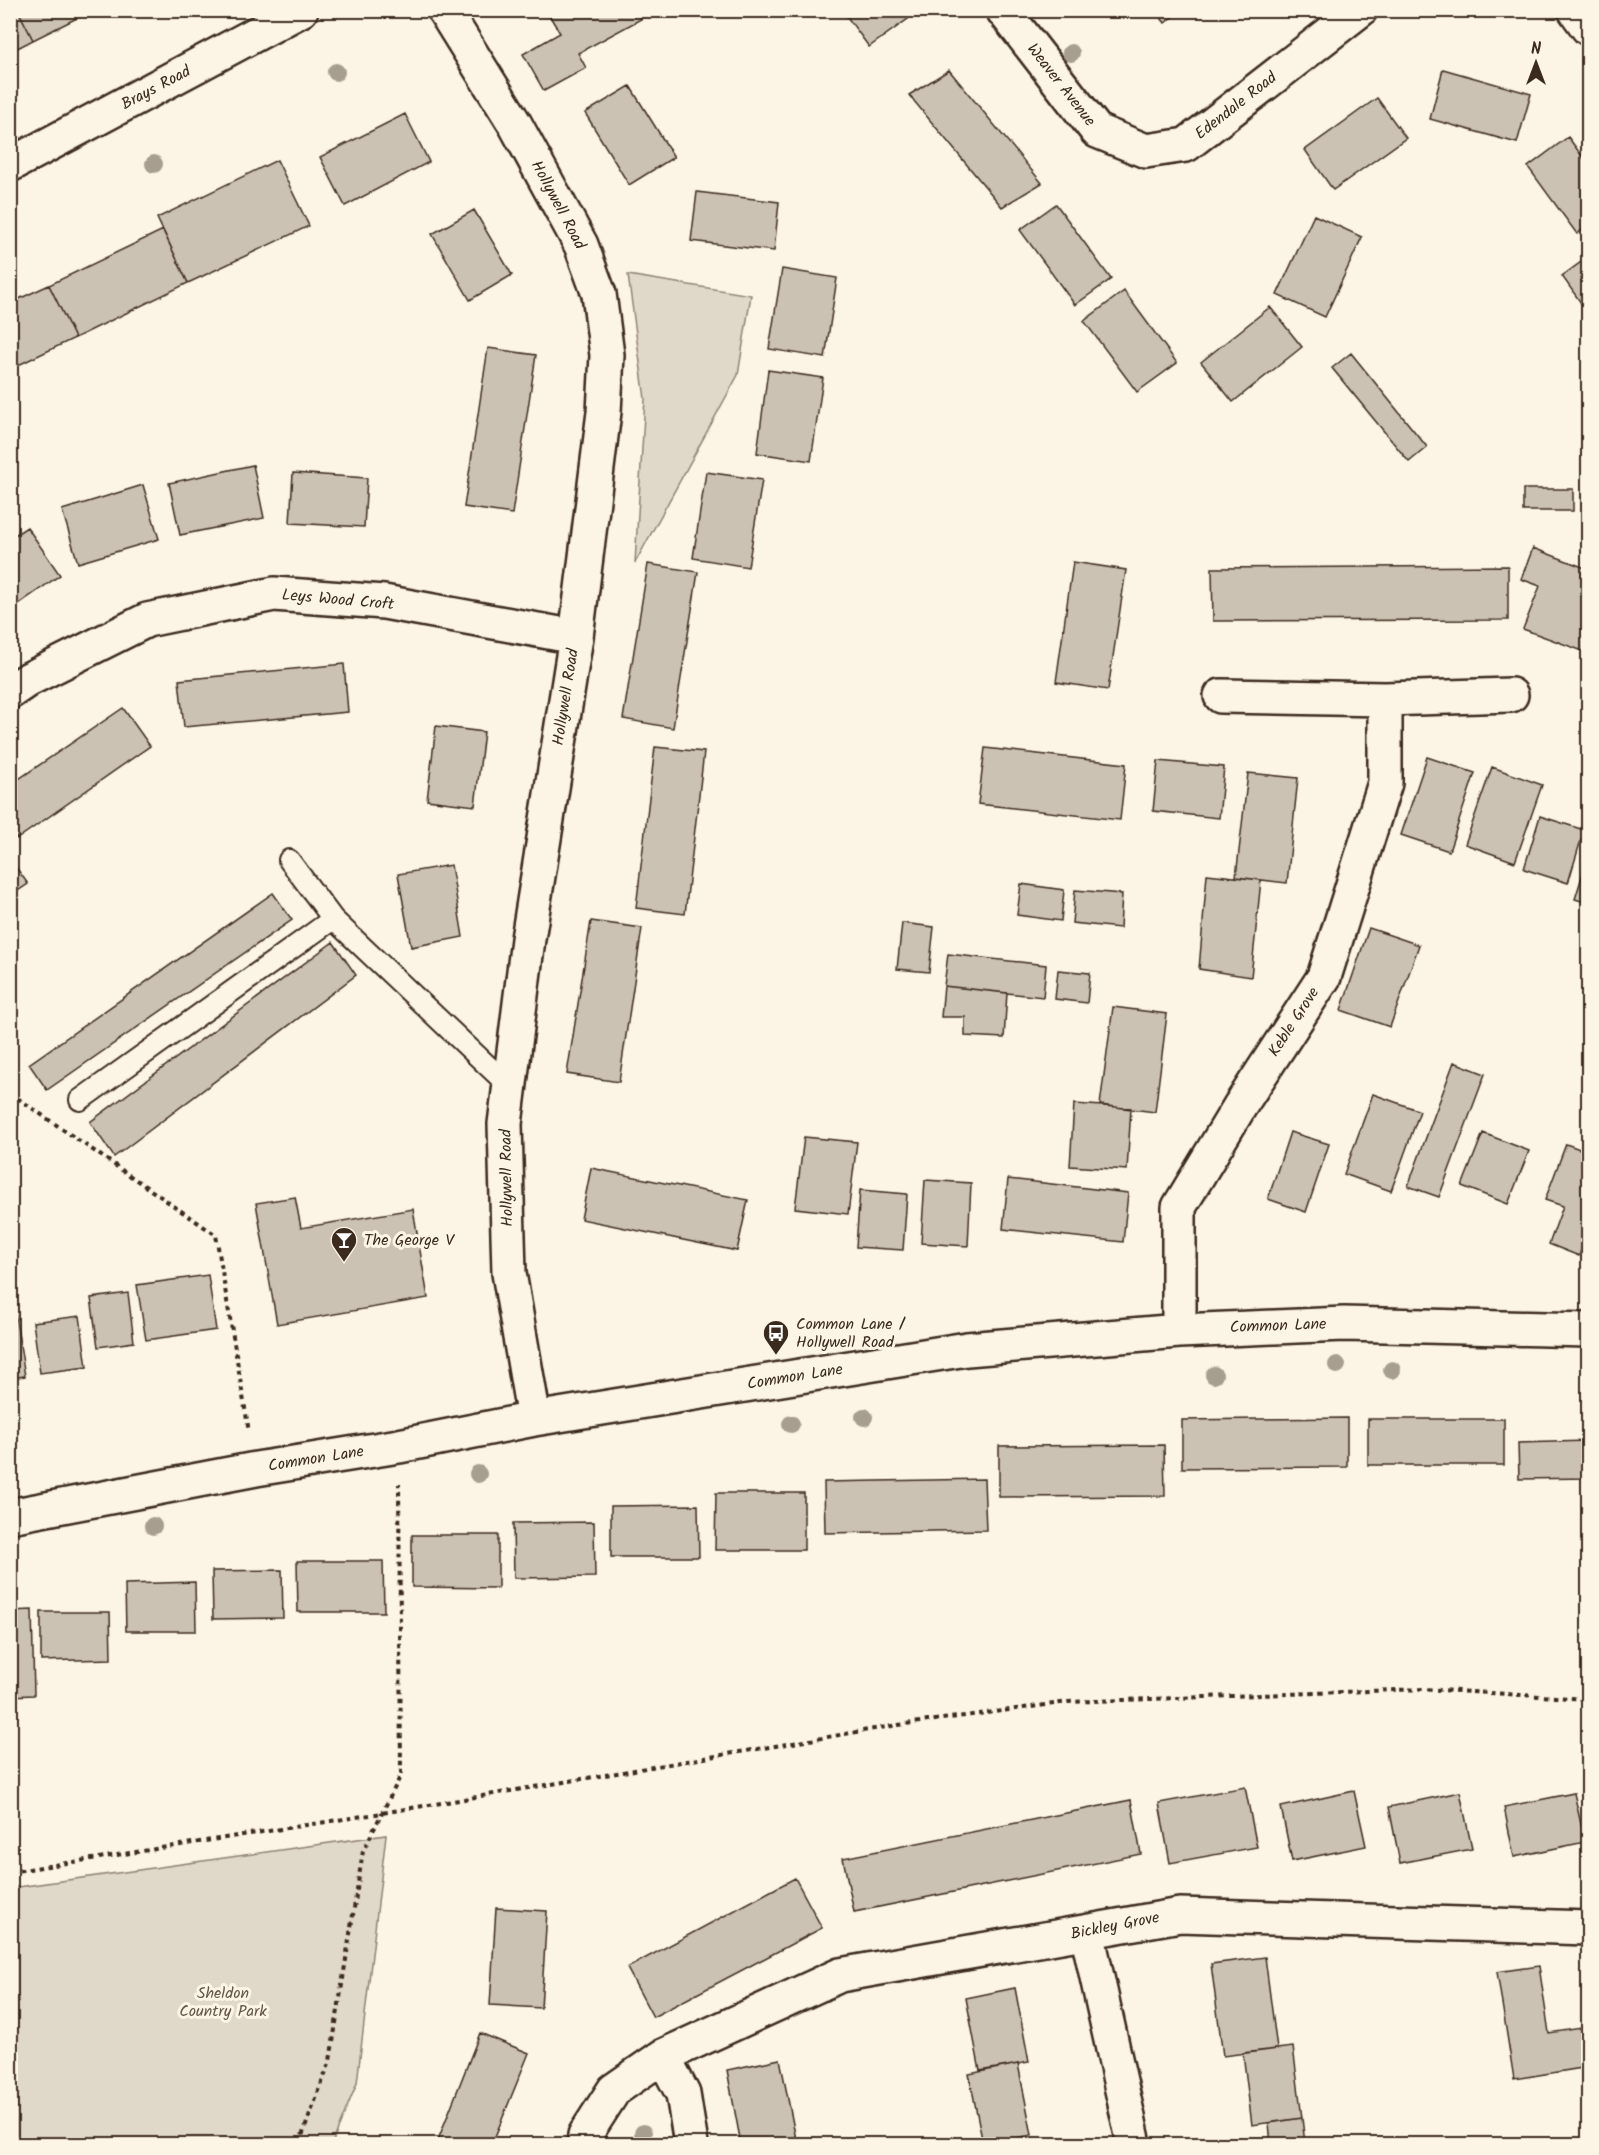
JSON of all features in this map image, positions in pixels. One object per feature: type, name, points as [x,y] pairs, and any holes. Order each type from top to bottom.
[{"type":"street","name":"Brays Road","points":[[10,165],[301,10]]},
{"type":"street","name":"Hollywell Road","points":[[444,10],[515,124],[575,235],[598,294],[607,355],[604,412],[576,637],[528,939],[505,1124],[509,1273],[534,1419]]},
{"type":"street","name":"Weaver Avenue","points":[[1003,10],[1097,131]]},
{"type":"street","name":"Edendale Road","points":[[1097,131],[1146,151],[1186,145],[1360,10]]},
{"type":"street","points":[[1575,10],[1588,28]]},
{"type":"street","name":"Leys Wood Croft","points":[[10,692],[29,679],[147,620],[274,594],[384,602],[576,637]]},
{"type":"street","points":[[1221,696],[1385,699],[1511,695]]},
{"type":"street","name":"Keble Grove","points":[[1179,1331],[1179,1207],[1240,1106],[1324,977],[1386,783],[1385,699]]},
{"type":"street","name":"Common Lane","points":[[10,1516],[256,1469],[399,1446],[534,1419],[967,1349],[1179,1331],[1344,1324],[1588,1330]]},
{"type":"street","name":"Bickley Grove","points":[[584,2145],[585,2135],[614,2090],[663,2056],[840,1975],[1180,1915],[1588,1928]]},
{"type":"street","points":[[1087,1932],[1134,2145]]},
{"type":"street","points":[[663,2056],[683,2094],[691,2145]]},
{"type":"lane","points":[[289,860],[333,918],[509,1086]]},
{"type":"lane","points":[[80,1100],[333,918]]},
{"type":"path","points":[[10,1093],[216,1235],[256,1469]]},
{"type":"path","points":[[299,2145],[330,2061],[363,1851],[401,1775],[399,1446]]},
{"type":"path","points":[[10,1872],[382,1813],[898,1725],[1068,1702],[1424,1689],[1588,1699]]},
{"type":"green space","points":[[628,275],[751,295],[738,375],[635,563],[645,399]]},
{"type":"green space","name":"Sheldon Country Park","points":[[386,1835],[357,2083],[332,2144],[11,2144],[11,1888]]},
{"type":"building","points":[[10,10],[18,10],[33,40],[10,52]]},
{"type":"building","points":[[18,10],[93,10],[33,40]]},
{"type":"building","points":[[546,10],[637,10],[641,19],[578,53],[586,68],[544,91],[523,54],[560,33]]},
{"type":"building","points":[[842,10],[902,10],[908,19],[869,47]]},
{"type":"building","points":[[1155,10],[1181,10],[1165,23]]},
{"type":"building","points":[[1443,69],[1531,94],[1517,143],[1430,119]]},
{"type":"building","points":[[949,70],[1042,183],[1002,207],[909,95]]},
{"type":"building","points":[[630,86],[674,157],[629,185],[585,113]]},
{"type":"building","points":[[1377,98],[1406,138],[1333,190],[1305,150]]},
{"type":"building","points":[[405,114],[429,162],[345,206],[320,157]]},
{"type":"building","points":[[1568,137],[1588,164],[1588,226],[1577,234],[1528,167]]},
{"type":"building","points":[[277,160],[309,226],[188,283],[157,218]]},
{"type":"building","points":[[697,192],[779,202],[774,251],[691,241]]},
{"type":"building","points":[[1056,204],[1111,279],[1075,305],[1020,230]]},
{"type":"building","points":[[474,210],[512,275],[470,300],[432,234]]},
{"type":"building","points":[[1314,215],[1362,237],[1325,317],[1277,295]]},
{"type":"building","points":[[163,230],[188,283],[75,338],[49,285]]},
{"type":"building","points":[[1588,257],[1588,313],[1562,276]]},
{"type":"building","points":[[782,269],[837,278],[825,358],[769,349]]},
{"type":"building","points":[[49,285],[75,338],[10,369],[10,303]]},
{"type":"building","points":[[1124,291],[1177,363],[1137,392],[1084,321]]},
{"type":"building","points":[[1270,307],[1302,347],[1233,402],[1201,362]]},
{"type":"building","points":[[488,348],[536,355],[512,514],[464,507]]},
{"type":"building","points":[[1351,353],[1427,447],[1409,462],[1332,368]]},
{"type":"building","points":[[768,370],[823,378],[811,461],[757,453]]},
{"type":"building","points":[[253,465],[264,518],[180,535],[169,483]]},
{"type":"building","points":[[706,472],[762,480],[748,567],[693,558]]},
{"type":"building","points":[[293,473],[367,478],[364,527],[290,523]]},
{"type":"building","points":[[143,485],[159,539],[78,563],[62,510]]},
{"type":"building","points":[[1523,489],[1573,489],[1573,511],[1523,511]]},
{"type":"building","points":[[27,527],[60,575],[10,610],[10,538]]},
{"type":"building","points":[[1533,548],[1588,569],[1588,653],[1523,629],[1540,586],[1521,579]]},
{"type":"building","points":[[1073,562],[1126,570],[1108,690],[1056,682]]},
{"type":"building","points":[[648,564],[698,572],[673,728],[623,719]]},
{"type":"building","points":[[1508,566],[1508,620],[1213,621],[1212,568]]},
{"type":"building","points":[[344,664],[348,712],[184,727],[179,680]]},
{"type":"building","points":[[123,708],[150,746],[17,839],[10,829],[10,785]]},
{"type":"building","points":[[436,726],[484,732],[475,806],[427,800]]},
{"type":"building","points":[[655,747],[704,752],[685,914],[636,908]]},
{"type":"building","points":[[985,748],[1126,764],[1120,820],[978,804]]},
{"type":"building","points":[[1427,757],[1475,773],[1449,851],[1401,835]]},
{"type":"building","points":[[1158,761],[1224,767],[1219,818],[1153,811]]},
{"type":"building","points":[[1492,767],[1542,785],[1515,862],[1465,844]]},
{"type":"building","points":[[1248,773],[1298,778],[1287,883],[1236,877]]},
{"type":"building","points":[[1540,816],[1584,830],[1568,883],[1524,869]]},
{"type":"building","points":[[1588,857],[1588,903],[1575,899]]},
{"type":"building","points":[[10,859],[28,884],[10,896]]},
{"type":"building","points":[[451,865],[463,937],[411,947],[398,874]]},
{"type":"building","points":[[1207,874],[1261,880],[1251,977],[1199,969]]},
{"type":"building","points":[[1021,884],[1064,890],[1061,921],[1017,915]]},
{"type":"building","points":[[1075,890],[1122,894],[1120,928],[1072,923]]},
{"type":"building","points":[[273,893],[292,920],[47,1090],[29,1064]]},
{"type":"building","points":[[591,921],[642,928],[619,1082],[567,1074]]},
{"type":"building","points":[[902,923],[934,927],[929,972],[897,969]]},
{"type":"building","points":[[1369,928],[1419,945],[1390,1027],[1341,1010]]},
{"type":"building","points":[[333,942],[356,975],[114,1157],[90,1122]]},
{"type":"building","points":[[948,954],[1046,965],[1043,997],[944,986]]},
{"type":"building","points":[[1058,970],[1090,973],[1087,1003],[1055,999]]},
{"type":"building","points":[[944,986],[1007,993],[1004,1038],[965,1036],[965,1017],[941,1017]]},
{"type":"building","points":[[1113,1007],[1167,1014],[1155,1112],[1100,1105]]},
{"type":"building","points":[[1454,1062],[1485,1074],[1439,1197],[1408,1186]]},
{"type":"building","points":[[1373,1094],[1420,1111],[1391,1191],[1344,1174]]},
{"type":"building","points":[[1074,1104],[1131,1108],[1127,1170],[1070,1166]]},
{"type":"building","points":[[1290,1132],[1329,1144],[1306,1212],[1268,1199]]},
{"type":"building","points":[[1483,1133],[1529,1151],[1508,1204],[1462,1186]]},
{"type":"building","points":[[804,1137],[857,1142],[848,1214],[795,1208]]},
{"type":"building","points":[[1566,1144],[1588,1152],[1588,1230],[1579,1256],[1549,1244],[1563,1206],[1545,1200]]},
{"type":"building","points":[[591,1168],[748,1200],[737,1251],[581,1219]]},
{"type":"building","points":[[1008,1179],[1128,1193],[1123,1242],[1003,1229]]},
{"type":"building","points":[[925,1180],[971,1183],[968,1246],[921,1243]]},
{"type":"building","points":[[860,1190],[907,1194],[903,1250],[856,1247]]},
{"type":"building","name":"The George V","points":[[295,1197],[301,1228],[413,1209],[428,1298],[277,1324],[256,1203]]},
{"type":"building","points":[[208,1275],[216,1330],[146,1340],[137,1285]]},
{"type":"building","points":[[128,1293],[134,1342],[98,1347],[91,1298]]},
{"type":"building","points":[[10,1307],[14,1307],[25,1376],[10,1378]]},
{"type":"building","points":[[80,1316],[87,1367],[40,1373],[33,1322]]},
{"type":"building","points":[[1347,1418],[1347,1467],[1182,1468],[1182,1420]]},
{"type":"building","points":[[1368,1419],[1504,1419],[1504,1465],[1368,1465]]},
{"type":"building","points":[[1588,1441],[1588,1478],[1519,1479],[1518,1443]]},
{"type":"building","points":[[1164,1445],[1165,1496],[999,1497],[999,1446]]},
{"type":"building","points":[[984,1479],[986,1530],[825,1533],[824,1482]]},
{"type":"building","points":[[716,1493],[804,1493],[804,1550],[715,1550]]},
{"type":"building","points":[[698,1505],[699,1557],[611,1557],[611,1506]]},
{"type":"building","points":[[594,1522],[595,1577],[514,1578],[513,1523]]},
{"type":"building","points":[[412,1535],[498,1535],[498,1588],[412,1587]]},
{"type":"building","points":[[297,1561],[383,1561],[384,1612],[298,1612]]},
{"type":"building","points":[[282,1570],[283,1618],[213,1619],[212,1571]]},
{"type":"building","points":[[195,1582],[196,1631],[126,1631],[125,1584]]},
{"type":"building","points":[[32,1610],[34,1695],[10,1696],[10,1611]]},
{"type":"building","points":[[41,1612],[110,1612],[111,1659],[41,1661]]},
{"type":"building","points":[[1245,1787],[1257,1847],[1170,1863],[1159,1803]]},
{"type":"building","points":[[1354,1791],[1366,1846],[1292,1861],[1281,1807]]},
{"type":"building","points":[[1460,1792],[1472,1849],[1400,1863],[1389,1807]]},
{"type":"building","points":[[1574,1793],[1585,1842],[1514,1857],[1504,1807]]},
{"type":"building","points":[[1131,1800],[1141,1854],[854,1912],[843,1858]]},
{"type":"building","points":[[795,1878],[822,1928],[653,2017],[627,1968]]},
{"type":"building","points":[[496,1908],[547,1911],[541,2008],[490,2005]]},
{"type":"building","points":[[1265,1957],[1277,2049],[1223,2056],[1211,1964]]},
{"type":"building","points":[[1539,1966],[1549,2033],[1588,2027],[1588,2067],[1514,2079],[1497,1972]]},
{"type":"building","points":[[1015,1988],[1029,2062],[980,2071],[966,1998]]},
{"type":"building","points":[[480,2033],[529,2053],[492,2144],[450,2144],[438,2140]]},
{"type":"building","points":[[1293,2047],[1302,2118],[1252,2125],[1243,2053]]},
{"type":"building","points":[[780,2059],[797,2144],[741,2144],[727,2070]]},
{"type":"building","points":[[1018,2064],[1032,2135],[983,2144],[969,2074]]},
{"type":"building","points":[[1302,2118],[1305,2144],[1271,2144],[1269,2123]]},
{"type":"place","name":"The George V","points":[[344,1263]]},
{"type":"place","name":"Common Lane / Hollywell Road","points":[[776,1356]]}]
